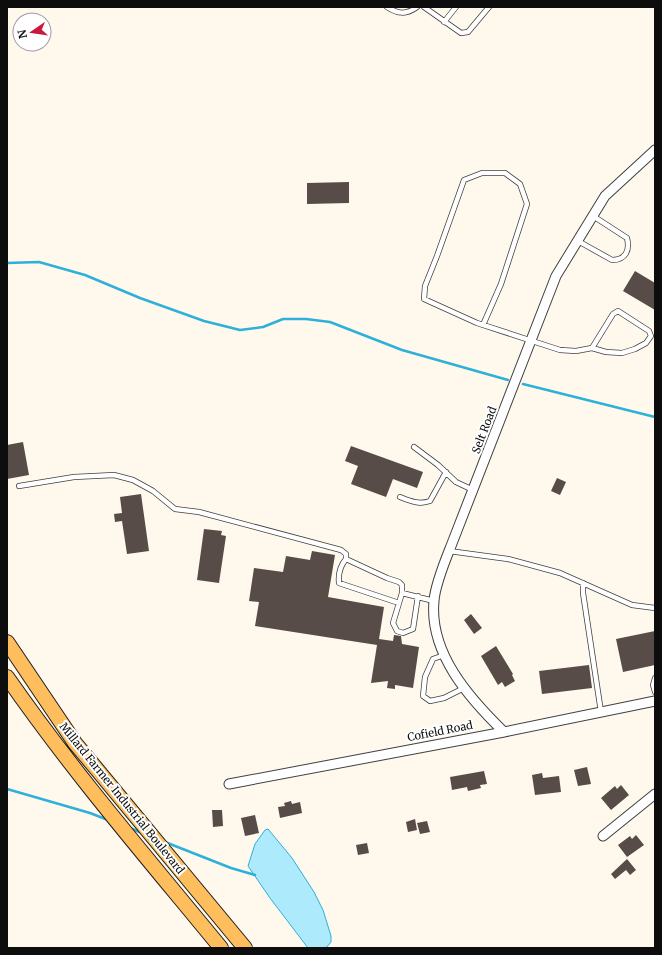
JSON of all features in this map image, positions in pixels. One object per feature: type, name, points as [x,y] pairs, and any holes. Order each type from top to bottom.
[{"type":"main road","name":"Millard Farmer Industrial Boulevard","points":[[7,642],[75,743],[245,948]]},
{"type":"main road","name":"Millard Farmer Industrial Boulevard","points":[[7,677],[37,720],[89,788],[221,948]]},
{"type":"street","name":"Selt Road","points":[[504,732],[464,688],[445,659],[435,628],[434,601],[440,576],[556,276],[605,196],[655,150]]},
{"type":"street","name":"Cofield Road","points":[[229,784],[504,732],[655,701]]},
{"type":"street","points":[[603,836],[655,794]]},
{"type":"lane","points":[[387,7],[400,14],[406,13],[417,7]]},
{"type":"lane","points":[[424,7],[461,33],[468,32],[489,7]]},
{"type":"lane","points":[[444,22],[456,7]]},
{"type":"lane","points":[[483,325],[501,284],[527,204],[520,184],[505,173],[482,172],[464,180],[425,286],[424,299],[483,325],[560,350],[576,351],[592,348],[606,352],[622,353],[635,349],[646,343],[651,336],[649,331],[618,311],[613,314],[592,348]]},
{"type":"lane","points":[[578,241],[612,260],[618,260],[626,255],[629,247],[627,238],[593,216]]},
{"type":"lane","points":[[414,448],[421,451],[456,482],[473,490]]},
{"type":"lane","points":[[400,497],[412,502],[422,503],[430,501],[446,472]]},
{"type":"lane","points":[[19,486],[74,477],[114,475],[133,480],[153,491],[176,509],[199,512],[341,550],[346,554],[346,559],[338,574],[339,583],[399,603]]},
{"type":"lane","points":[[449,551],[508,559],[560,572],[632,605],[655,608]]},
{"type":"lane","points":[[346,559],[399,582],[402,585],[402,592],[393,623],[397,631],[403,633],[413,629],[418,596]]},
{"type":"lane","points":[[584,583],[583,593],[601,712]]},
{"type":"lane","points":[[402,592],[434,601]]},
{"type":"lane","points":[[444,655],[433,659],[425,677],[423,696],[430,701],[444,698],[464,688]]},
{"type":"lane","points":[[655,678],[653,685],[655,692]]},
{"type":"water","points":[[268,829],[292,858],[314,892],[323,910],[331,936],[331,942],[326,948],[308,948],[248,866],[255,844],[265,830]]},
{"type":"building","points":[[349,182],[349,203],[307,204],[307,183]]},
{"type":"building","points":[[635,271],[655,283],[655,310],[623,291]]},
{"type":"building","points":[[23,442],[29,475],[7,479],[7,445]]},
{"type":"building","points":[[351,446],[423,472],[417,488],[393,479],[386,497],[351,484],[358,466],[345,461]]},
{"type":"building","points":[[557,478],[566,482],[560,495],[551,491]]},
{"type":"building","points":[[141,494],[149,551],[127,554],[122,521],[115,522],[114,514],[122,513],[120,497]]},
{"type":"building","points":[[204,529],[222,531],[221,535],[226,536],[219,583],[197,580]]},
{"type":"building","points":[[312,551],[335,555],[328,597],[384,607],[379,639],[393,641],[394,635],[401,636],[402,644],[419,647],[413,688],[395,685],[395,689],[387,688],[388,681],[371,683],[377,645],[255,626],[259,602],[249,601],[254,568],[283,572],[286,556],[310,560]]},
{"type":"building","points":[[471,614],[482,628],[474,634],[464,620]]},
{"type":"building","points":[[655,631],[655,665],[623,672],[616,639]]},
{"type":"building","points":[[496,646],[513,674],[512,675],[515,681],[505,687],[502,682],[498,685],[481,656]]},
{"type":"building","points":[[589,665],[592,688],[542,694],[539,671]]},
{"type":"building","points":[[587,767],[591,784],[578,786],[574,770]]},
{"type":"building","points":[[484,771],[487,784],[480,785],[481,788],[468,791],[467,787],[452,790],[450,777]]},
{"type":"building","points":[[542,773],[543,778],[559,776],[561,792],[535,795],[532,775]]},
{"type":"building","points":[[621,785],[629,795],[611,810],[601,798],[615,786],[617,789]]},
{"type":"building","points":[[291,801],[292,804],[300,802],[302,813],[280,818],[278,807],[285,806],[284,803]]},
{"type":"building","points":[[212,810],[222,810],[223,826],[213,827]]},
{"type":"building","points":[[255,815],[259,833],[245,836],[241,818]]},
{"type":"building","points":[[415,819],[417,830],[408,832],[406,822]]},
{"type":"building","points":[[427,821],[430,832],[420,834],[417,823]]},
{"type":"building","points":[[636,835],[644,845],[627,857],[618,845],[630,836],[632,839]]},
{"type":"building","points":[[367,843],[369,853],[358,855],[356,845]]},
{"type":"building","points":[[627,859],[636,870],[630,875],[626,870],[615,879],[611,874]]},
{"type":"waterway","points":[[7,263],[39,262],[85,275],[140,298],[204,321],[240,330],[263,327],[283,319],[306,319],[330,322],[402,350],[508,380]]},
{"type":"waterway","points":[[523,384],[655,417]]},
{"type":"waterway","points":[[7,789],[90,813],[108,820]]},
{"type":"waterway","points":[[130,828],[142,833]]},
{"type":"waterway","points":[[165,842],[231,868],[255,875]]}]
